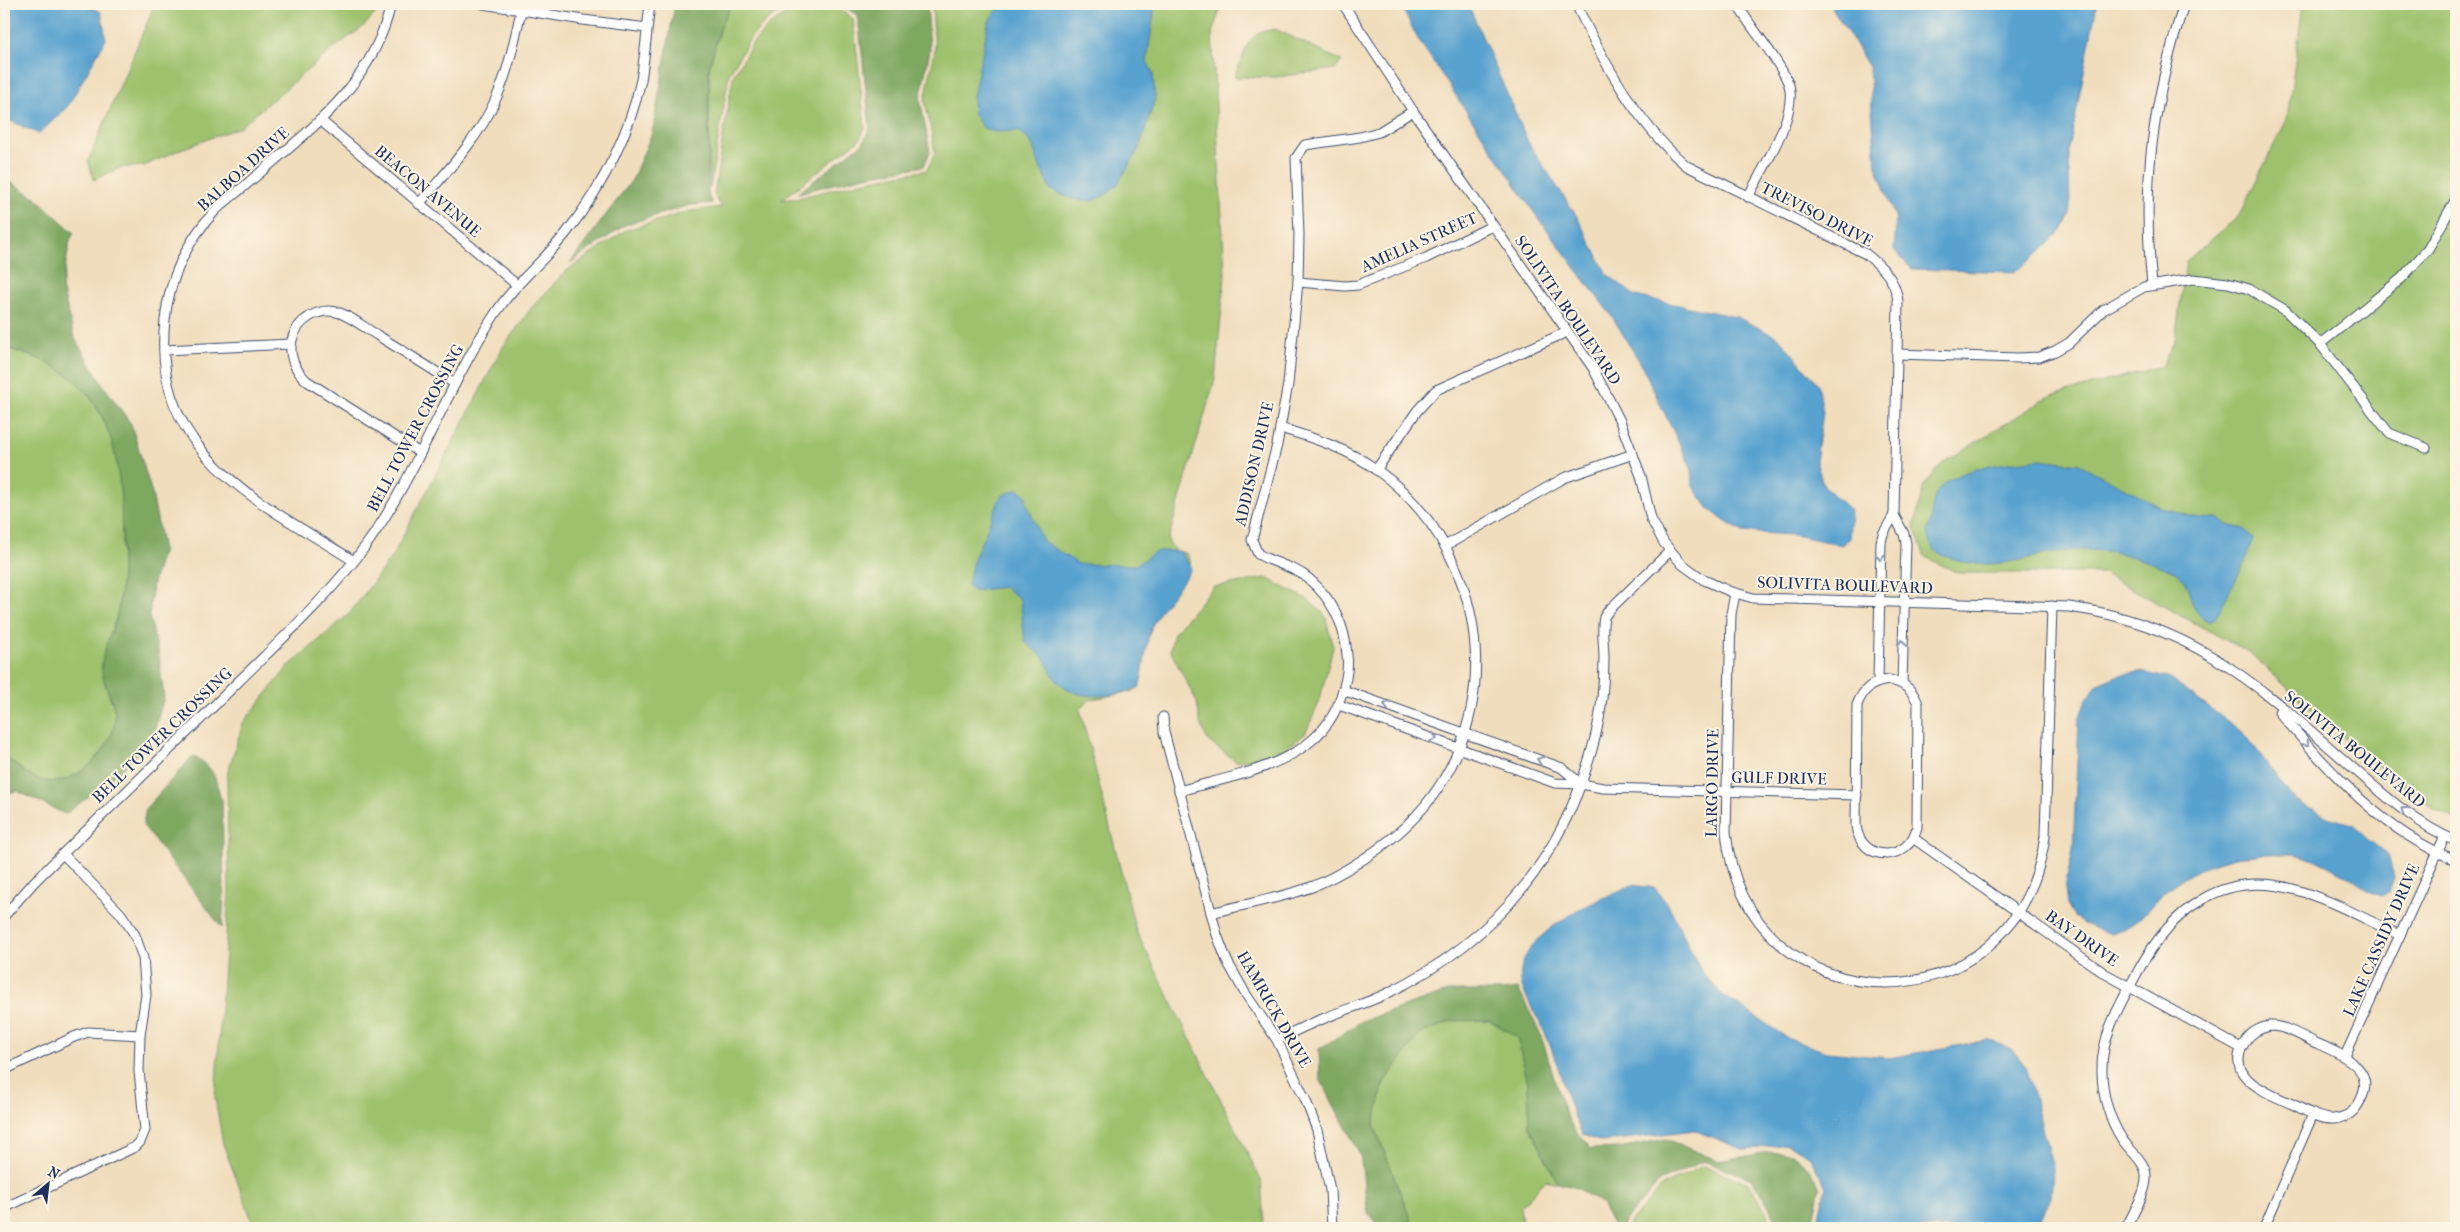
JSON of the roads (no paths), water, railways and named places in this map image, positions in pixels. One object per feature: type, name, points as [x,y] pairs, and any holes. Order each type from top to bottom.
[{"type":"street","name":"BALBOA DRIVE","points":[[354,561],[234,483],[204,455],[188,433],[176,408],[168,382],[164,350],[166,308],[172,284],[186,250],[199,230],[232,196],[335,107],[363,70],[384,29],[391,4]]},
{"type":"street","points":[[483,4],[647,28]]},
{"type":"street","name":"BELL TOWER CROSSING","points":[[4,916],[63,854],[314,607],[354,561],[386,517],[478,341],[517,285],[566,234],[597,188],[614,156],[625,131],[641,80],[650,4]]},
{"type":"street","name":"SOLIVITA BOULEVARD","points":[[1343,4],[1413,111],[1593,368],[1608,395],[1633,454],[1651,519],[1670,551],[1682,564],[1704,580],[1735,594],[1753,598],[2052,606],[2112,614],[2156,627],[2220,659],[2410,814],[2456,841]]},
{"type":"street","name":"TREVISO DRIVE","points":[[1576,4],[1590,34],[1636,111],[1665,148],[1687,166],[1866,254],[1885,270],[1896,287],[1897,354],[1894,515],[1881,538],[1878,682]]},
{"type":"street","points":[[1736,4],[1748,24],[1779,66],[1788,82],[1792,100],[1787,118],[1748,196]]},
{"type":"street","points":[[2152,284],[2149,249],[2149,161],[2160,91],[2168,56],[2184,4]]},
{"type":"street","points":[[419,204],[473,139],[494,104],[508,67],[521,11]]},
{"type":"street","name":"ADDISON DRIVE","points":[[1179,792],[1286,758],[1316,736],[1328,723],[1339,705],[1347,670],[1347,647],[1341,624],[1331,603],[1303,574],[1288,566],[1264,558],[1258,554],[1252,544],[1252,535],[1280,428],[1289,374],[1298,282],[1299,235],[1296,158],[1301,148],[1310,143],[1360,137],[1379,132],[1413,111]]},
{"type":"street","name":"BEACON AVENUE","points":[[320,120],[517,285]]},
{"type":"street","points":[[2320,344],[2402,278],[2428,249],[2456,199]]},
{"type":"street","name":"AMELIA STREET","points":[[1298,282],[1345,286],[1358,285],[1426,258],[1492,226]]},
{"type":"street","points":[[1897,354],[2018,358],[2047,355],[2069,343],[2097,315],[2110,305],[2152,284],[2193,279],[2228,283],[2249,289],[2285,310],[2320,344],[2389,433],[2426,448]]},
{"type":"street","points":[[420,453],[307,381],[298,373],[293,362],[291,344],[298,328],[311,316],[323,312],[341,314],[455,384]]},
{"type":"street","points":[[1376,470],[1416,411],[1436,390],[1567,332]]},
{"type":"street","points":[[164,350],[291,344]]},
{"type":"street","points":[[1211,912],[1312,886],[1358,863],[1398,833],[1417,815],[1452,766],[1461,748],[1466,733],[1475,676],[1474,630],[1463,584],[1445,546],[1418,508],[1376,470],[1324,442],[1280,428]]},
{"type":"street","points":[[1445,546],[1564,478],[1633,454]]},
{"type":"street","name":"TREVISO DRIVE","points":[[1894,515],[1906,538],[1902,684]]},
{"type":"street","points":[[1277,1040],[1393,991],[1428,972],[1465,945],[1512,900],[1533,876],[1551,850],[1581,784],[1594,740],[1601,707],[1604,617],[1670,551]]},
{"type":"street","name":"LARGO DRIVE","points":[[1735,594],[1731,614],[1726,792],[1727,846],[1736,880],[1745,900],[1771,936],[1800,958],[1826,972],[1868,983],[1890,984],[1912,982],[1937,976],[1961,965],[1983,950],[2002,932],[2018,911],[2038,871],[2045,836],[2052,606]]},
{"type":"street","points":[[1889,680],[1902,684],[1912,692],[1918,704],[1917,826],[1913,838],[1904,849],[1890,854],[1876,852],[1868,848],[1857,832],[1857,705],[1863,692],[1878,682],[1889,680]]},
{"type":"street","points":[[1343,690],[1562,768],[1581,784]]},
{"type":"street","name":"SOLIVITA BOULEVARD","points":[[2263,693],[2328,768],[2355,795],[2407,835],[2437,852],[2456,860]]},
{"type":"street","name":"GULF DRIVE","points":[[1339,705],[1555,783],[1581,784],[1603,788],[1857,795]]},
{"type":"street","name":"HAMRICK DRIVE","points":[[1163,717],[1164,732],[1217,935],[1235,978],[1277,1040],[1300,1087],[1316,1130],[1330,1190],[1332,1228]]},
{"type":"street","name":"LAKE CASSIDY DRIVE","points":[[2345,1056],[2445,836]]},
{"type":"street","name":"BAY DRIVE","points":[[1913,838],[2128,989],[2241,1048]]},
{"type":"street","points":[[4,1208],[135,1147],[140,1142],[144,1130],[139,1072],[140,1035],[147,982],[143,958],[135,935],[113,905],[63,854]]},
{"type":"street","points":[[2126,1228],[2146,1184],[2146,1171],[2122,1138],[2112,1120],[2104,1096],[2102,1071],[2108,1034],[2128,989],[2149,951],[2170,924],[2203,899],[2234,888],[2264,885],[2295,890],[2400,935]]},
{"type":"street","points":[[2275,1026],[2289,1030],[2345,1056],[2356,1065],[2362,1076],[2364,1089],[2360,1102],[2352,1112],[2342,1117],[2328,1119],[2313,1114],[2252,1084],[2242,1072],[2240,1060],[2241,1048],[2255,1032],[2265,1027],[2275,1026]]},
{"type":"street","points":[[4,1070],[88,1032],[140,1035]]},
{"type":"street","points":[[2264,1228],[2313,1114]]},
{"type":"street","points":[[2452,1228],[2456,1218]]},
{"type":"water","points":[[4,4],[85,4],[101,12],[106,39],[68,106],[39,134],[4,118]]},
{"type":"water","points":[[1004,4],[1155,4],[1147,62],[1153,73],[1155,99],[1139,149],[1117,185],[1105,195],[1092,201],[1072,199],[1051,190],[1031,142],[1018,131],[995,132],[983,128],[974,115],[973,97],[988,24],[992,16]]},
{"type":"water","points":[[1403,4],[1468,4],[1529,144],[1576,215],[1607,274],[1635,296],[1737,317],[1779,338],[1818,384],[1823,412],[1816,461],[1823,485],[1851,511],[1849,539],[1842,545],[1794,535],[1743,532],[1709,509],[1693,487],[1692,470],[1641,364],[1613,318],[1533,211],[1418,39],[1404,12]]},
{"type":"water","points":[[1830,4],[2097,4],[2069,150],[2070,214],[2063,229],[2040,252],[2015,272],[1912,269],[1894,250],[1896,219],[1876,166],[1869,67]]},
{"type":"water","points":[[2040,459],[2079,464],[2164,509],[2201,519],[2217,518],[2227,525],[2244,529],[2253,539],[2245,562],[2216,617],[2210,622],[2202,618],[2194,607],[2188,588],[2180,576],[2144,560],[2121,554],[2105,551],[2076,550],[2007,562],[1977,564],[1947,557],[1938,553],[1933,548],[1929,542],[1927,532],[1934,499],[1943,485],[1954,477],[1968,472],[1998,464]]},
{"type":"water","points":[[1018,489],[1026,496],[1026,502],[1043,541],[1078,564],[1136,565],[1157,551],[1180,551],[1191,568],[1152,626],[1139,688],[1094,696],[1073,692],[1063,686],[1053,676],[1043,657],[1025,642],[1020,599],[1004,587],[973,591],[968,585],[972,564],[1001,496]]},
{"type":"water","points":[[2140,672],[2168,678],[2245,734],[2291,796],[2327,817],[2353,824],[2366,838],[2388,855],[2394,877],[2389,893],[2381,896],[2371,892],[2348,876],[2314,859],[2294,854],[2266,854],[2235,857],[2211,864],[2190,874],[2166,890],[2141,917],[2112,934],[2093,928],[2074,917],[2067,905],[2065,888],[2073,849],[2079,719],[2087,698],[2098,684],[2119,675]]},
{"type":"water","points":[[1632,885],[1655,888],[1670,908],[1700,969],[1720,993],[1789,1039],[1827,1052],[1889,1058],[1988,1040],[2012,1049],[2026,1067],[2053,1169],[2051,1198],[2036,1228],[1816,1228],[1826,1187],[1809,1156],[1787,1144],[1744,1150],[1694,1130],[1601,1142],[1582,1134],[1572,1111],[1548,1040],[1522,987],[1522,964],[1531,948],[1544,934],[1561,921],[1599,900]]}]
